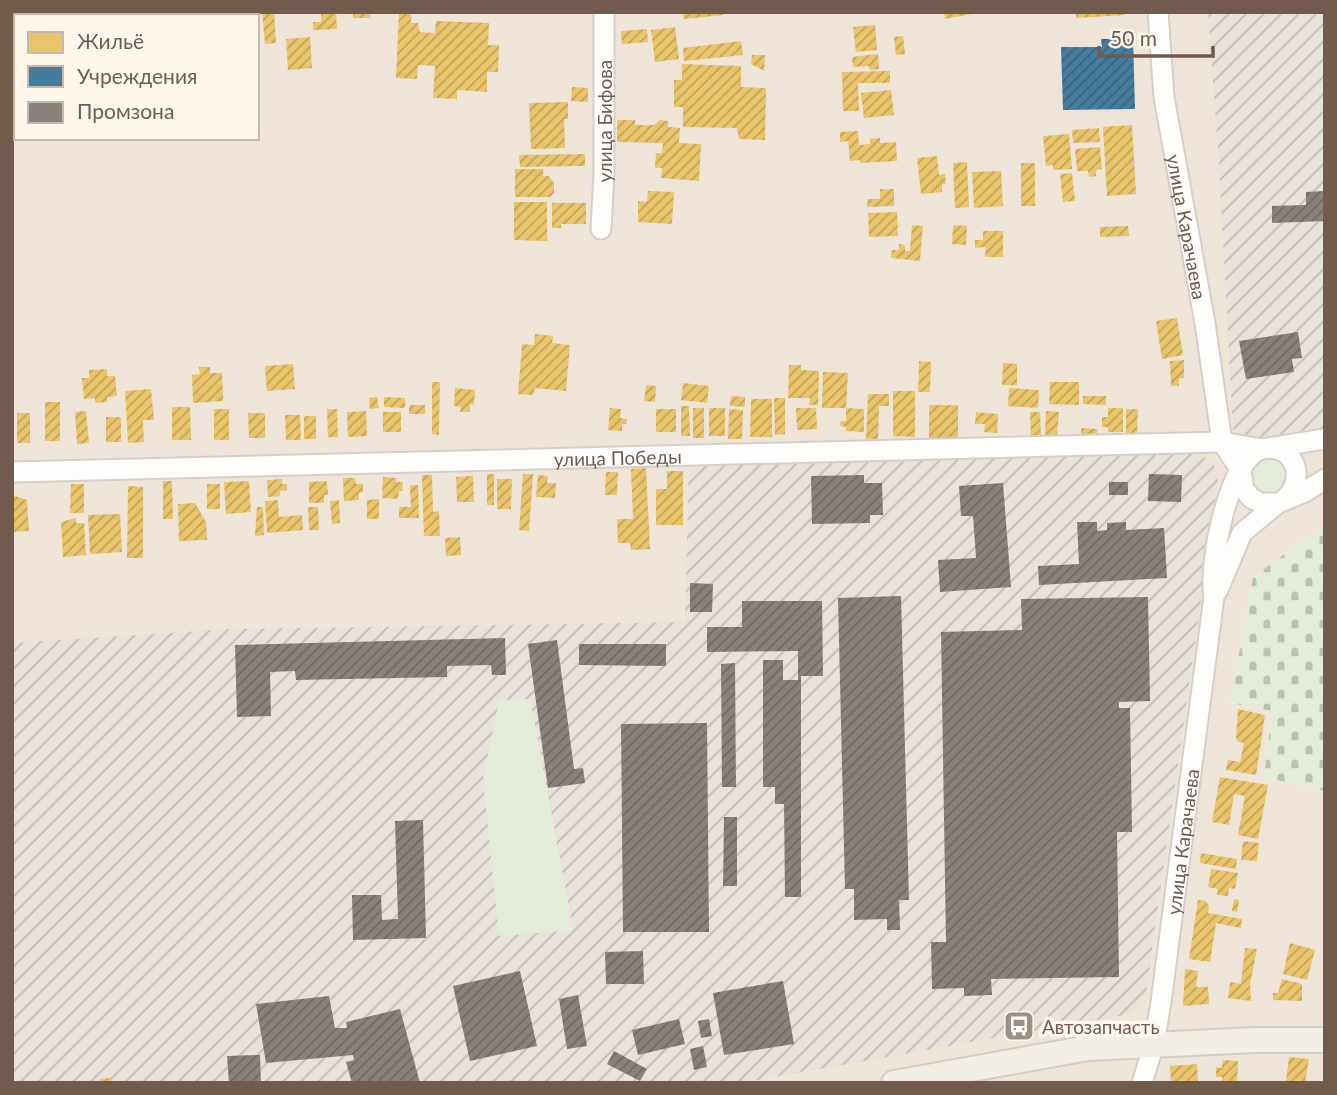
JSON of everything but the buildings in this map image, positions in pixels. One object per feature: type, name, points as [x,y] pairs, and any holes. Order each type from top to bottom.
[{"type":"main road","points":[[894,1083],[1088,1048],[1255,1040],[1325,1040]]},
{"type":"street","name":"улица Бифова","points":[[601,229],[604,174],[604,12]]},
{"type":"street","name":"улица Карачаева","points":[[1158,12],[1164,97],[1205,323],[1222,442]]},
{"type":"street","points":[[1214,597],[1211,582],[1226,501],[1247,458],[1266,448],[1325,439]]},
{"type":"street","name":"улица Победы","points":[[12,472],[1222,442],[1266,448]]},
{"type":"street","points":[[1222,442],[1241,471],[1244,489],[1251,498],[1261,503],[1282,501],[1305,492],[1325,479]]},
{"type":"street","points":[[1214,597],[1242,533],[1282,501],[1296,484],[1296,467],[1285,452],[1266,448]]},
{"type":"street","name":"улица Карачаева","points":[[1142,1083],[1154,1044],[1214,597]]},
{"type":"shaded area","points":[[12,12],[1325,12],[1325,525],[1253,577],[1230,703],[1272,711],[1264,777],[1325,791],[1325,1083],[12,1083]]},
{"type":"shaded area","points":[[1208,12],[1325,12],[1325,428],[1252,438],[1233,429]]},
{"type":"shaded area","points":[[1199,454],[1213,462],[1218,479],[1146,993],[1130,1014],[741,1083],[12,1083],[12,643],[232,629],[685,622],[689,461]],"holes":[[[530,699],[573,929],[499,936]]]},
{"type":"green space","points":[[1268,457],[1281,463],[1287,476],[1281,489],[1268,495],[1255,489],[1249,476],[1255,463]]},
{"type":"green space","points":[[1325,525],[1325,791],[1264,777],[1272,711],[1230,703],[1253,577]]},
{"type":"green space","points":[[530,699],[573,930],[499,936],[483,779],[499,700]]},
{"type":"place","name":"Автозапчасть","points":[[1019,1026]]}]
